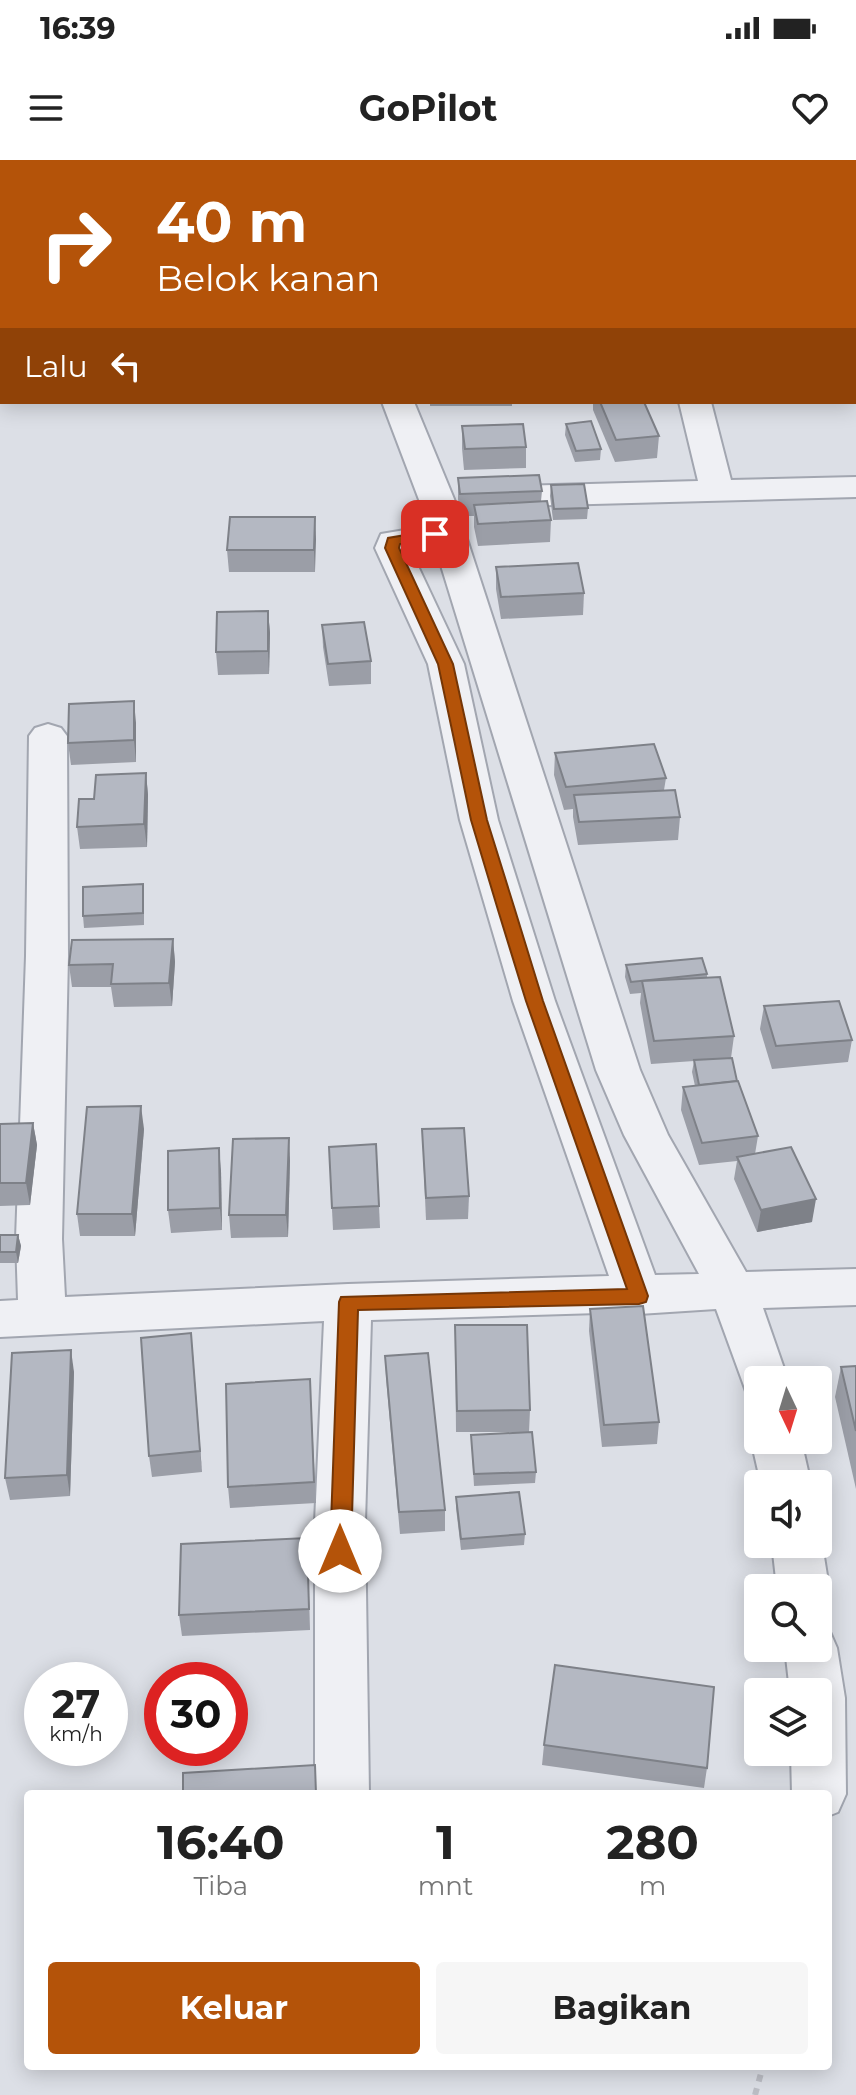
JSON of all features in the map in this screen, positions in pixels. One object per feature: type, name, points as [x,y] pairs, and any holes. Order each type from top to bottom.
[{"type":"street","points":[[399,404],[433,526],[618,1070],[646,1135],[734,1293],[759,1366]]},
{"type":"street","points":[[696,404],[717,490]]},
{"type":"street","points":[[639,1296],[564,1087],[511,926],[479,820],[446,664],[392,548],[393,541],[433,526],[717,490],[856,487]]},
{"type":"street","points":[[48,736],[47,956],[39,1239],[21,1318],[348,1302],[639,1296],[856,1287]]},
{"type":"street","points":[[342,1790],[340,1522],[348,1302]]},
{"type":"street","points":[[819,1766],[819,1790]]},
{"type":"path","points":[[755,2095],[762,2070]]},
{"type":"building","points":[[601,404],[645,404],[659,436],[616,440]]},
{"type":"building","points":[[591,421],[601,449],[576,451],[566,424]]},
{"type":"building","points":[[523,424],[526,447],[465,449],[462,426]]},
{"type":"building","points":[[539,475],[542,491],[460,494],[458,478]]},
{"type":"building","points":[[584,484],[588,508],[554,509],[551,485]]},
{"type":"building","points":[[547,501],[551,520],[478,524],[474,505]]},
{"type":"building","points":[[230,517],[315,517],[314,550],[227,550]]},
{"type":"building","points":[[578,563],[584,593],[501,597],[496,567]]},
{"type":"building","points":[[268,611],[268,651],[216,652],[217,612]]},
{"type":"building","points":[[364,622],[371,661],[328,664],[322,625]]},
{"type":"building","points":[[134,701],[134,740],[68,743],[69,704]]},
{"type":"building","points":[[654,744],[666,778],[566,787],[555,753]]},
{"type":"building","points":[[146,773],[144,824],[77,827],[79,799],[94,799],[96,775]]},
{"type":"building","points":[[675,790],[680,817],[579,822],[574,795]]},
{"type":"building","points":[[143,884],[143,913],[83,916],[83,887]]},
{"type":"building","points":[[173,939],[169,983],[111,984],[113,964],[69,965],[72,940]]},
{"type":"building","points":[[702,958],[707,974],[631,982],[626,965]]},
{"type":"building","points":[[720,977],[734,1036],[654,1041],[642,981]]},
{"type":"building","points":[[839,1001],[852,1040],[776,1046],[764,1006]]},
{"type":"building","points":[[732,1058],[737,1081],[699,1085],[694,1060]]},
{"type":"building","points":[[738,1081],[758,1136],[702,1143],[683,1087]]},
{"type":"building","points":[[141,1106],[132,1214],[77,1214],[87,1107]]},
{"type":"building","points":[[33,1123],[26,1183],[0,1183],[0,1124]]},
{"type":"building","points":[[464,1128],[469,1196],[426,1198],[422,1129]]},
{"type":"building","points":[[289,1138],[286,1215],[229,1215],[233,1139]]},
{"type":"building","points":[[376,1144],[379,1206],[332,1208],[329,1147]]},
{"type":"building","points":[[791,1147],[816,1199],[761,1210],[737,1157]]},
{"type":"building","points":[[219,1148],[220,1208],[168,1210],[168,1151]]},
{"type":"building","points":[[0,1235],[18,1235],[16,1252],[0,1252]]},
{"type":"building","points":[[643,1306],[659,1422],[604,1425],[590,1309]]},
{"type":"building","points":[[455,1325],[527,1325],[530,1410],[457,1411]]},
{"type":"building","points":[[191,1333],[200,1451],[149,1456],[141,1338]]},
{"type":"building","points":[[71,1350],[67,1475],[5,1478],[12,1353]]},
{"type":"building","points":[[428,1353],[445,1510],[399,1512],[385,1356]]},
{"type":"building","points":[[856,1366],[856,1431],[841,1367]]},
{"type":"building","points":[[310,1379],[314,1482],[228,1487],[226,1384]]},
{"type":"building","points":[[532,1432],[536,1472],[474,1474],[471,1435]]},
{"type":"building","points":[[519,1492],[525,1534],[461,1539],[456,1497]]},
{"type":"building","points":[[307,1538],[309,1609],[179,1615],[181,1544]]},
{"type":"building","points":[[555,1665],[714,1687],[707,1768],[544,1745]]},
{"type":"building","points":[[315,1765],[316,1790],[183,1790],[183,1773]]},
{"type":"route","points":[[340,1551],[348,1302],[639,1296],[534,1001],[506,910],[479,820],[446,664],[392,548],[393,541],[435,534]]}]
